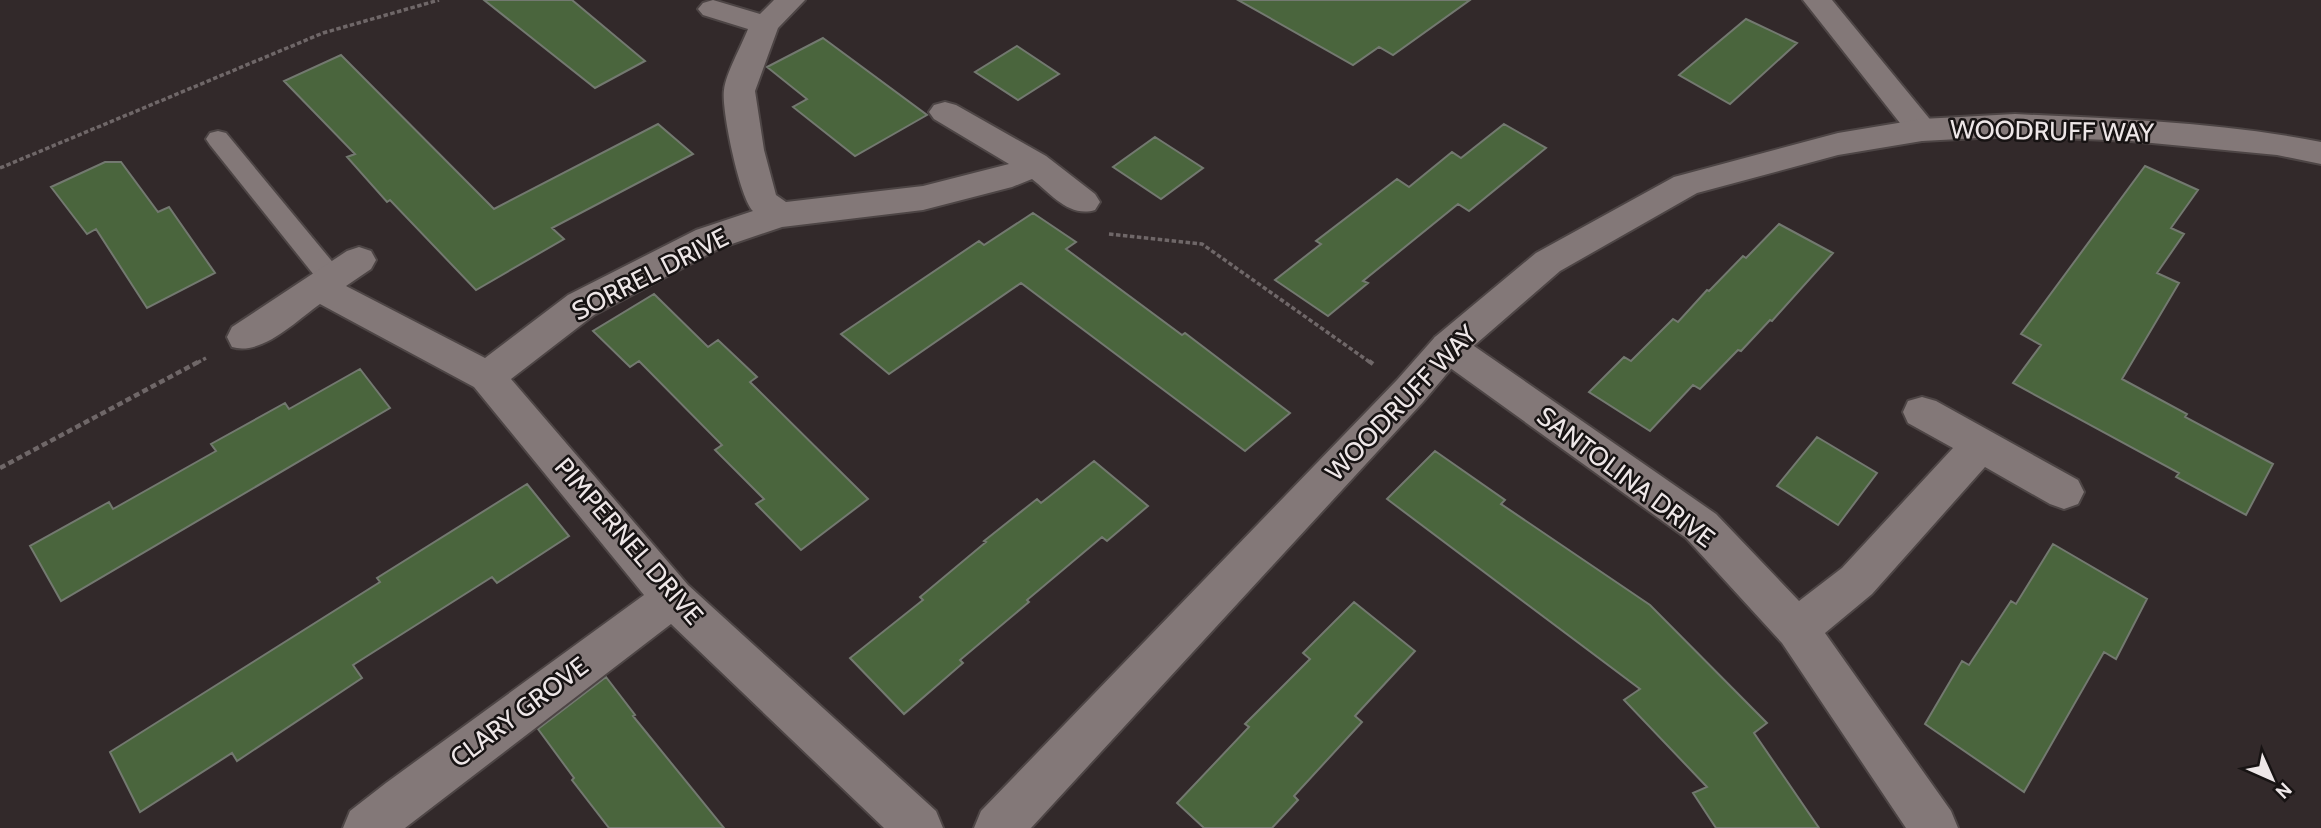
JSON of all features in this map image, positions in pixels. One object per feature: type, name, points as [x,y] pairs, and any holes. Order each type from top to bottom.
[{"type":"street","points":[[779,215],[761,201],[748,150],[739,91],[765,25],[791,0]]},
{"type":"street","points":[[1817,0],[1922,130]]},
{"type":"street","points":[[713,9],[765,25]]},
{"type":"street","points":[[945,112],[1034,164],[1083,202]]},
{"type":"street","name":"WOODRUFF WAY","points":[[998,828],[1410,391],[1448,347],[1548,262],[1686,186],[1838,144],[1922,130],[2015,125],[2132,130],[2277,144],[2321,153]]},
{"type":"street","name":"SORREL DRIVE","points":[[487,377],[581,305],[708,239],[779,215],[923,198],[1012,176],[1034,164]]},
{"type":"street","points":[[245,337],[336,275]]},
{"type":"street","name":"PIMPERNEL DRIVE","points":[[336,275],[487,377],[673,598],[919,828]]},
{"type":"street","name":"SANTOLINA DRIVE","points":[[1448,347],[1701,526],[1797,629],[1934,828]]},
{"type":"street","points":[[1922,412],[2064,492]]},
{"type":"street","points":[[1797,629],[1857,581],[1981,444]]},
{"type":"street","name":"CLARY GROVE","points":[[367,828],[673,598]]},
{"type":"lane","points":[[218,139],[336,275]]},
{"type":"path","points":[[0,167],[323,33],[439,0]]},
{"type":"path","points":[[1098,233],[1202,244],[1410,391]]},
{"type":"path","points":[[0,468],[245,337]]},
{"type":"building","points":[[484,0],[572,0],[645,61],[595,88]]},
{"type":"building","points":[[1238,0],[1470,0],[1393,55],[1379,47],[1353,65]]},
{"type":"building","points":[[1746,19],[1797,43],[1730,104],[1679,75]]},
{"type":"building","points":[[823,38],[927,115],[855,156],[793,107],[807,99],[767,67]]},
{"type":"building","points":[[1017,46],[1059,74],[1018,100],[975,72]]},
{"type":"building","points":[[341,55],[494,209],[658,124],[693,154],[552,228],[564,239],[476,290],[390,200],[387,202],[347,157],[355,154],[284,81]]},
{"type":"building","points":[[1504,124],[1546,148],[1469,211],[1458,204],[1363,281],[1368,283],[1328,316],[1275,280],[1321,244],[1316,241],[1397,179],[1409,187],[1452,152],[1461,158]]},
{"type":"building","points":[[1155,137],[1203,168],[1161,199],[1113,167]]},
{"type":"building","points":[[105,162],[121,162],[158,212],[169,207],[215,273],[147,308],[96,229],[87,234],[51,187]]},
{"type":"building","points":[[2145,166],[2198,190],[2171,228],[2184,234],[2157,273],[2179,283],[2122,379],[2187,414],[2185,417],[2273,464],[2246,515],[2176,477],[2179,473],[2013,383],[2041,345],[2021,334]]},
{"type":"building","points":[[1033,213],[1076,242],[1066,249],[1182,335],[1185,333],[1290,413],[1245,451],[1021,283],[889,374],[841,334],[979,241],[984,245]]},
{"type":"building","points":[[1779,224],[1833,253],[1772,321],[1770,320],[1741,351],[1738,350],[1700,389],[1693,385],[1650,431],[1589,392],[1624,357],[1631,361],[1673,319],[1678,322],[1707,290],[1709,291],[1743,256],[1746,258]]},
{"type":"building","points":[[654,294],[708,347],[718,340],[757,377],[750,382],[868,499],[801,550],[756,504],[764,499],[715,450],[722,445],[639,361],[630,367],[593,331]]},
{"type":"building","points":[[360,369],[390,408],[61,601],[30,546],[109,502],[113,509],[216,451],[211,444],[285,403],[289,409]]},
{"type":"building","points":[[1817,437],[1877,473],[1838,525],[1777,486]]},
{"type":"building","points":[[1435,451],[1505,500],[1501,504],[1650,605],[1767,723],[1754,733],[1819,828],[1716,828],[1693,793],[1707,787],[1624,700],[1640,689],[1387,499]]},
{"type":"building","points":[[1094,461],[1148,506],[1107,541],[1102,537],[1027,600],[1029,602],[960,660],[963,663],[904,714],[850,658],[923,600],[920,597],[986,542],[984,541],[1037,499],[1041,503]]},
{"type":"building","points":[[527,484],[569,536],[497,583],[492,577],[353,665],[362,678],[237,761],[232,753],[140,812],[110,752],[380,582],[377,578]]},
{"type":"building","points":[[2053,544],[2147,599],[2116,659],[2104,652],[2024,792],[1925,724],[1962,661],[1969,665],[2011,601],[2016,604]]},
{"type":"building","points":[[1354,602],[1415,651],[1355,716],[1362,722],[1294,796],[1298,800],[1272,828],[1204,828],[1177,803],[1249,727],[1245,724],[1310,659],[1303,653]]},
{"type":"building","points":[[606,677],[635,715],[633,716],[724,828],[609,828],[538,729]]}]
